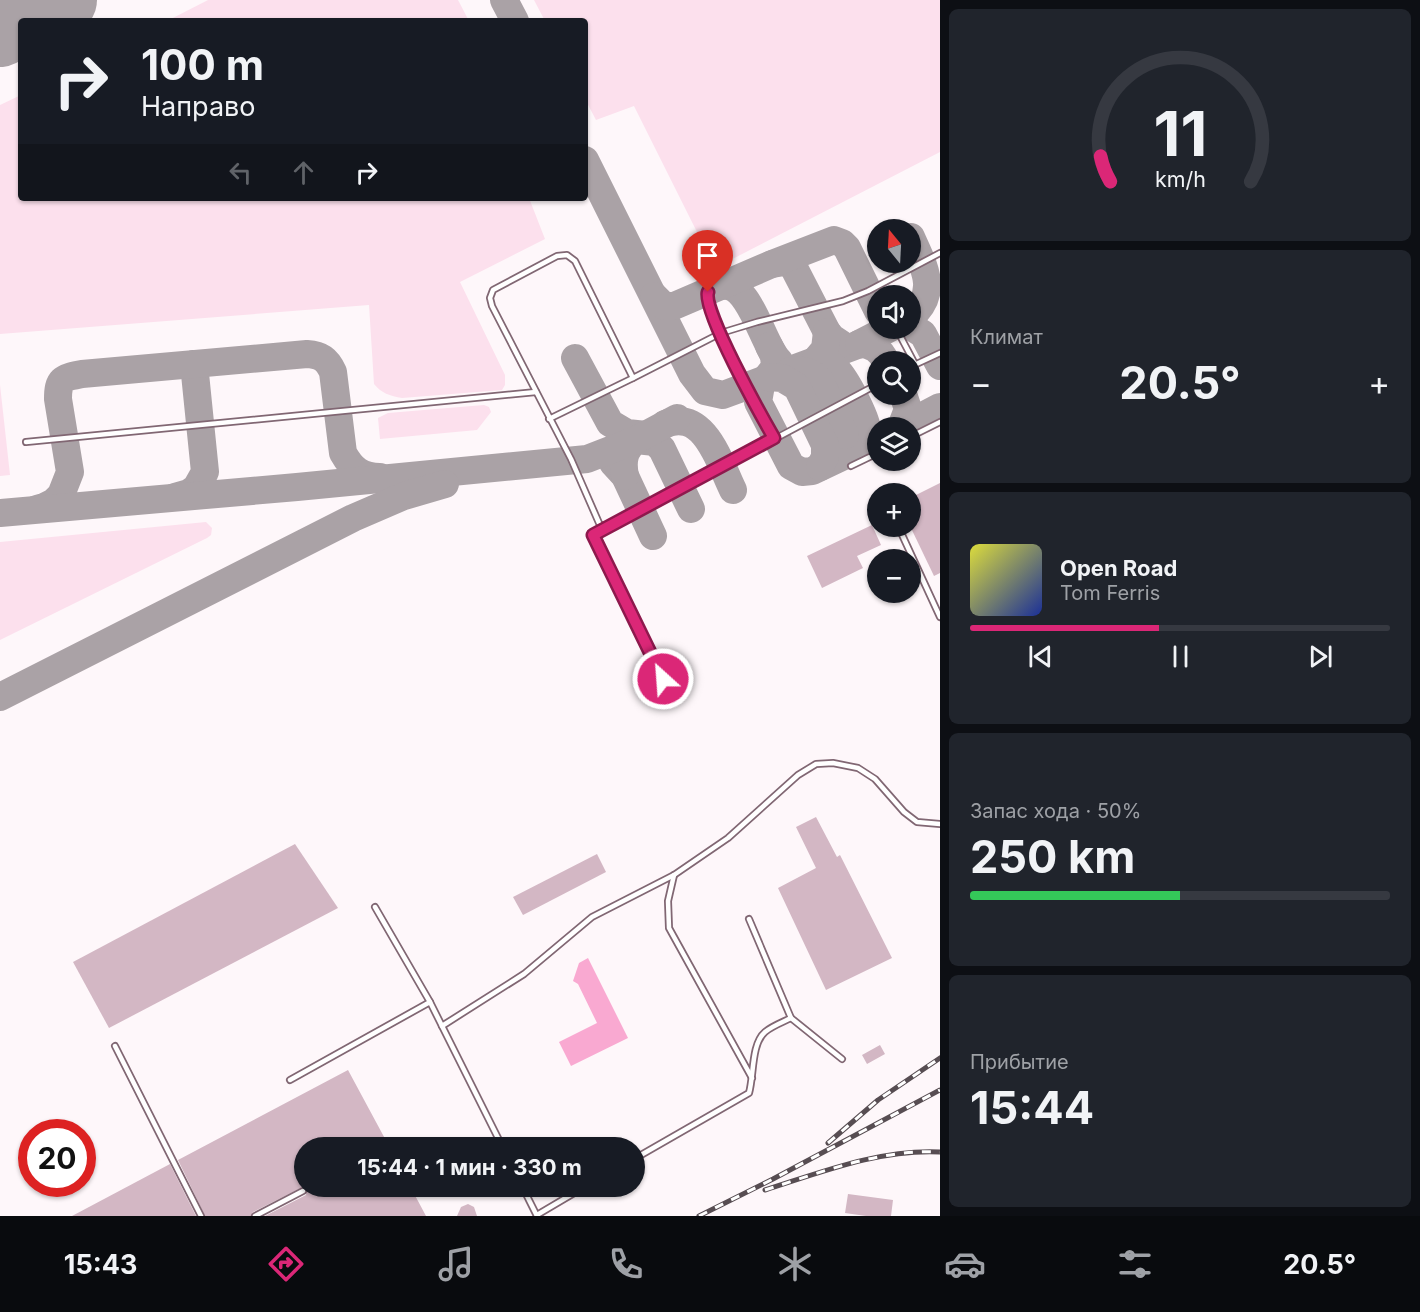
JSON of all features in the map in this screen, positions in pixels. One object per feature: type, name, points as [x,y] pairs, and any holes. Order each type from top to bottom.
[{"type":"lane","points":[[881,285],[940,253]]},
{"type":"lane","points":[[607,528],[602,527],[571,459],[492,306],[490,298],[492,290],[557,256],[567,255],[575,261],[633,378]]},
{"type":"lane","points":[[549,420],[721,333],[843,301],[867,291]]},
{"type":"lane","points":[[708,292],[707,299],[721,333],[774,438]]},
{"type":"lane","points":[[921,361],[940,353]]},
{"type":"lane","points":[[673,699],[593,535],[867,390]]},
{"type":"lane","points":[[26,442],[536,393]]},
{"type":"lane","points":[[921,432],[940,422]]},
{"type":"lane","points":[[851,466],[867,458]]},
{"type":"lane","points":[[903,537],[940,617]]},
{"type":"lane","points":[[442,1026],[524,974],[592,916],[674,875],[728,838],[798,775],[816,764],[833,762],[858,768],[875,779],[904,812],[917,822],[940,824]]},
{"type":"lane","points":[[674,875],[668,901],[669,928],[753,1081]]},
{"type":"lane","points":[[375,907],[430,1002],[498,1137]]},
{"type":"lane","points":[[749,919],[791,1018],[842,1059]]},
{"type":"lane","points":[[290,1080],[430,1002]]},
{"type":"lane","points":[[645,1153],[749,1093],[753,1081],[754,1056],[763,1033],[791,1018]]},
{"type":"lane","points":[[115,1046],[201,1216]]},
{"type":"lane","points":[[255,1216],[294,1196]]},
{"type":"lane","points":[[528,1197],[537,1216],[568,1197]]},
{"type":"shaded area","points":[[208,0],[458,0],[467,18],[173,18]]},
{"type":"shaded area","points":[[534,0],[940,0],[940,152],[715,268],[634,106],[596,120],[588,105],[588,18],[543,18]]},
{"type":"shaded area","points":[[18,96],[18,201],[530,201],[545,239],[460,282],[505,375],[505,385],[502,390],[402,398],[383,392],[374,384],[369,305],[0,334],[0,105]]},
{"type":"shaded area","points":[[0,385],[10,475],[0,476]]},
{"type":"shaded area","points":[[484,405],[489,407],[491,412],[477,430],[380,439],[378,418],[388,413]]},
{"type":"shaded area","points":[[206,522],[212,528],[211,535],[207,538],[0,640],[0,542]]},
{"type":"shaded area","points":[[588,958],[628,1038],[571,1066],[559,1042],[597,1023],[578,984],[573,981],[579,963]]},
{"type":"building","points":[[940,483],[940,573],[934,576],[915,537],[921,537],[921,492]]},
{"type":"building","points":[[867,527],[867,537],[877,537],[881,545],[867,549],[867,551],[857,556],[863,568],[822,588],[807,556]]},
{"type":"building","points":[[816,817],[837,857],[840,855],[892,958],[826,990],[778,888],[816,868],[796,827]]},
{"type":"building","points":[[295,844],[338,908],[109,1028],[73,962]]},
{"type":"building","points":[[597,854],[606,872],[523,915],[513,897]]},
{"type":"building","points":[[880,1045],[885,1054],[867,1064],[862,1055]]},
{"type":"building","points":[[348,1070],[384,1137],[294,1137],[294,1192],[253,1212],[251,1216],[205,1216],[178,1160]]},
{"type":"building","points":[[170,1164],[196,1216],[72,1216]]},
{"type":"building","points":[[848,1194],[893,1200],[891,1216],[845,1213]]},
{"type":"building","points":[[302,1197],[416,1197],[426,1216],[265,1216]]},
{"type":"building","points":[[468,1204],[474,1207],[477,1216],[457,1216],[461,1207]]},
{"type":"taxiway","points":[[504,0],[513,18]]},
{"type":"taxiway","points":[[588,166],[692,374],[705,391],[723,395],[869,339]]},
{"type":"taxiway","points":[[654,296],[664,306],[674,306],[834,240],[847,248],[867,289]]},
{"type":"taxiway","points":[[921,259],[927,279],[927,289],[921,305]]},
{"type":"taxiway","points":[[772,264],[784,262],[793,266],[827,332],[841,344]]},
{"type":"taxiway","points":[[722,286],[732,287],[748,303],[779,361]]},
{"type":"taxiway","points":[[827,332],[825,349],[815,361],[832,366],[841,375],[859,407],[867,429],[865,441],[857,449],[846,452],[834,451]]},
{"type":"taxiway","points":[[921,333],[940,366]]},
{"type":"taxiway","points":[[859,344],[868,345],[879,351]]},
{"type":"taxiway","points":[[769,346],[774,356],[775,367],[761,385],[758,402],[791,466],[802,472],[812,471],[852,452]]},
{"type":"taxiway","points":[[37,509],[54,502],[61,495],[70,472],[58,392],[63,380],[82,374],[316,355],[323,358],[333,372],[343,453],[350,464],[362,474],[380,477]]},
{"type":"taxiway","points":[[575,358],[610,423],[627,433],[646,435]]},
{"type":"taxiway","points":[[175,497],[189,493],[196,488],[205,472],[194,364]]},
{"type":"taxiway","points":[[790,371],[807,372],[820,381],[845,435]]},
{"type":"taxiway","points":[[768,377],[782,378],[797,387],[825,445],[825,457],[820,467]]},
{"type":"taxiway","points":[[905,417],[908,409],[907,405]]},
{"type":"taxiway","points":[[921,417],[940,407]]},
{"type":"taxiway","points":[[0,513],[587,459],[636,440],[677,418]]},
{"type":"taxiway","points":[[665,424],[679,421],[691,424],[701,431],[716,453],[733,490]]},
{"type":"taxiway","points":[[625,476],[625,456],[632,444],[636,440],[655,442],[662,449],[691,509]]},
{"type":"taxiway","points":[[613,463],[625,476],[653,536]]},
{"type":"taxiway","points":[[0,697],[353,518],[404,496],[445,484]]},
{"type":"runway","points":[[27,18],[62,0]]},
{"type":"runway","points":[[0,32],[18,23]]},
{"type":"railway","points":[[828,1143],[878,1100],[940,1058]]},
{"type":"railway","points":[[699,1216],[940,1090]]},
{"type":"railway","points":[[765,1190],[873,1158],[895,1154],[940,1152]]},
{"type":"route","points":[[663,679],[593,535],[774,438],[721,333],[707,299],[708,292]]}]
